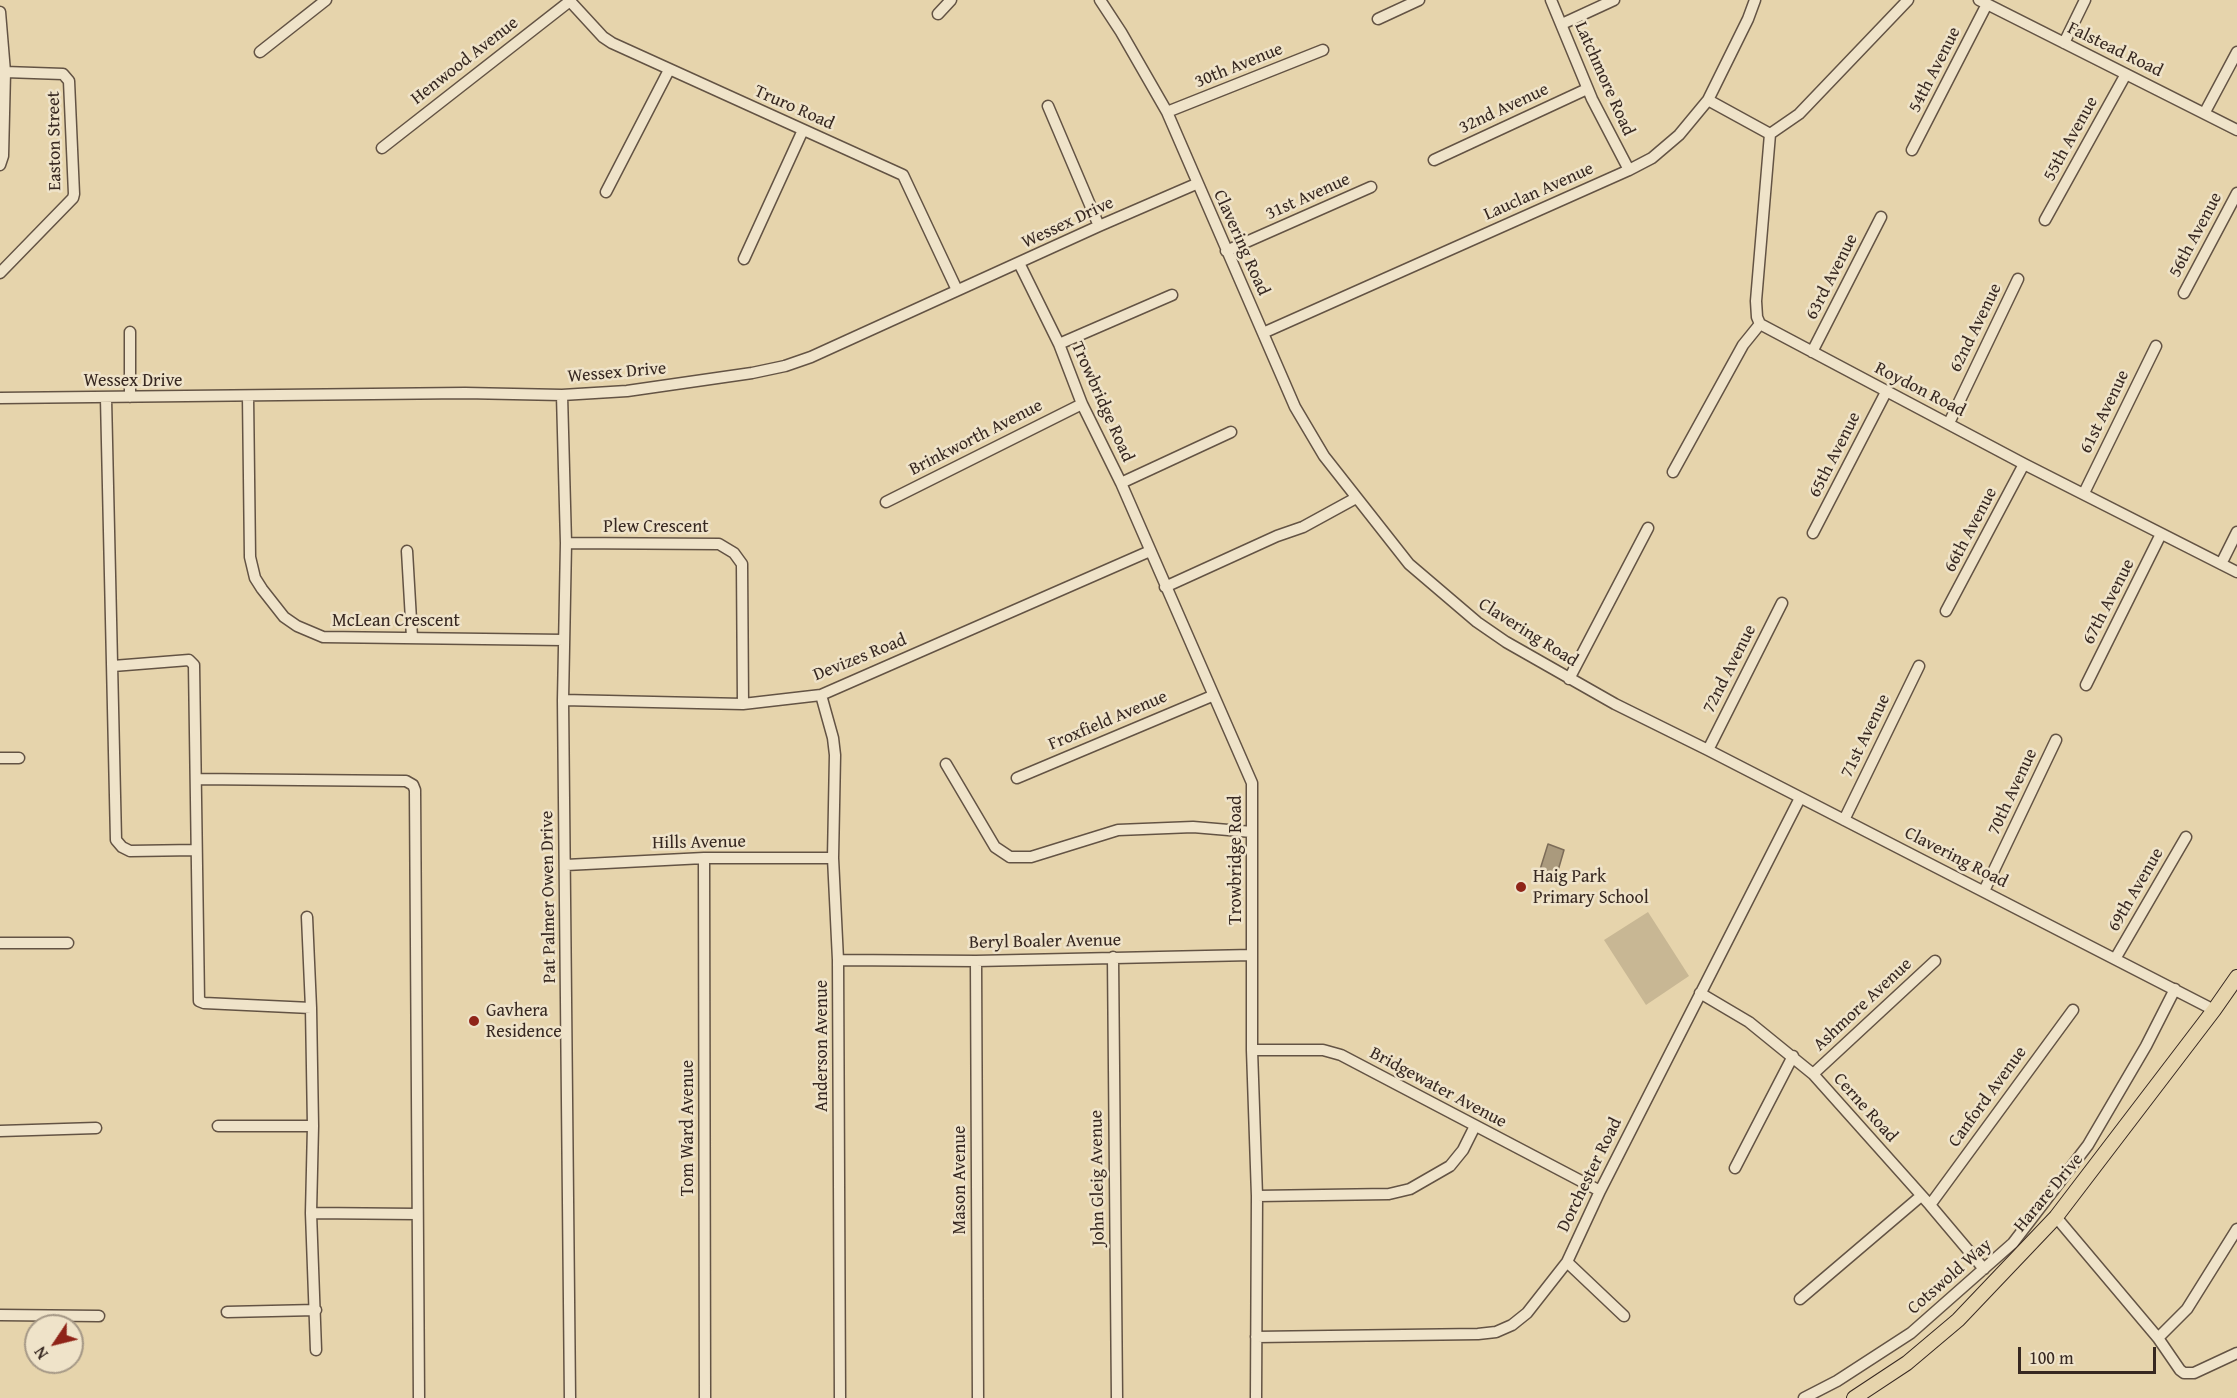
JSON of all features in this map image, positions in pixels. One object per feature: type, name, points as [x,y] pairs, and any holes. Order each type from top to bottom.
[{"type":"main road","name":"Harare Drive","points":[[1854,1398],[1907,1363],[1952,1326],[2056,1216],[2237,977]]},
{"type":"street","points":[[260,52],[326,0]]},
{"type":"street","points":[[938,14],[951,0]]},
{"type":"street","name":"Clavering Road","points":[[1100,0],[1167,112],[1196,184],[1295,407],[1324,456],[1408,564],[1455,606],[1506,642],[1569,679],[2214,1010]]},
{"type":"street","points":[[1378,19],[1419,0]]},
{"type":"street","name":"Latchmore Road","points":[[1551,0],[1587,89],[1629,170]]},
{"type":"street","points":[[1562,24],[1614,0]]},
{"type":"street","name":"Lauclan Avenue","points":[[1263,333],[1652,158],[1670,145],[1708,100],[1755,0]]},
{"type":"street","points":[[1770,134],[1799,114],[1908,0]]},
{"type":"street","points":[[2064,44],[2085,0]]},
{"type":"street","name":"Truro Road","points":[[569,1],[603,37],[669,70],[903,176],[957,290]]},
{"type":"street","name":"Henwood Avenue","points":[[382,148],[569,1]]},
{"type":"street","name":"Falstead Road","points":[[1983,2],[2237,130]]},
{"type":"street","name":"54th Avenue","points":[[1912,150],[1983,2]]},
{"type":"street","points":[[0,12],[6,72],[3,156],[0,165]]},
{"type":"street","name":"30th Avenue","points":[[1167,112],[1323,50]]},
{"type":"street","points":[[2205,112],[2237,52]]},
{"type":"street","points":[[606,192],[669,70]]},
{"type":"street","name":"Easton Street","points":[[0,273],[73,198],[74,194],[69,81],[63,74],[6,72]]},
{"type":"street","name":"55th Avenue","points":[[2045,220],[2126,74]]},
{"type":"street","name":"32nd Avenue","points":[[1434,160],[1587,89]]},
{"type":"street","points":[[1708,100],[1770,134]]},
{"type":"street","points":[[1048,106],[1098,226]]},
{"type":"street","points":[[744,259],[803,130]]},
{"type":"street","points":[[1673,472],[1743,345],[1760,324],[1756,301],[1770,134]]},
{"type":"street","name":"Wessex Drive","points":[[0,398],[465,393],[562,395],[666,386],[785,366],[811,357],[1098,226],[1196,184]]},
{"type":"street","name":"31st Avenue","points":[[1226,251],[1371,187]]},
{"type":"street","name":"56th Avenue","points":[[2184,293],[2237,194]]},
{"type":"street","name":"63rd Avenue","points":[[1812,352],[1881,217]]},
{"type":"street","name":"Trowbridge Road","points":[[1020,263],[1059,344],[1082,404],[1121,483],[1212,696],[1252,783],[1252,1050],[1257,1196],[1256,1398]]},
{"type":"street","name":"62nd Avenue","points":[[1949,423],[2018,279]]},
{"type":"street","points":[[1059,344],[1172,295]]},
{"type":"street","name":"Roydon Road","points":[[1760,324],[2024,464],[2237,572]]},
{"type":"street","points":[[130,332],[130,397]]},
{"type":"street","name":"61st Avenue","points":[[2084,493],[2156,346]]},
{"type":"street","name":"65th Avenue","points":[[1813,533],[1886,392]]},
{"type":"street","name":"Pat Palmer Owen Drive","points":[[562,395],[566,543],[563,700],[570,1398]]},
{"type":"street","name":"McLean Crescent","points":[[248,396],[250,557],[255,578],[284,617],[297,626],[323,637],[564,640]]},
{"type":"street","points":[[106,398],[116,840],[130,851],[196,850]]},
{"type":"street","name":"Brinkworth Avenue","points":[[886,502],[1082,404]]},
{"type":"street","points":[[1121,483],[1231,432]]},
{"type":"street","name":"66th Avenue","points":[[1946,611],[2024,464]]},
{"type":"street","points":[[1165,586],[1277,536],[1303,527],[1356,498]]},
{"type":"street","points":[[1569,679],[1648,528]]},
{"type":"street","points":[[2221,564],[2237,532]]},
{"type":"street","name":"67th Avenue","points":[[2086,685],[2161,534]]},
{"type":"street","name":"Plew Crescent","points":[[566,543],[719,544],[734,553],[742,564],[743,704]]},
{"type":"street","points":[[407,551],[412,638]]},
{"type":"street","name":"Devizes Road","points":[[563,700],[743,704],[821,695],[1150,551]]},
{"type":"street","name":"72nd Avenue","points":[[1708,750],[1782,603]]},
{"type":"street","points":[[113,666],[189,660],[194,665],[199,1001],[311,1008]]},
{"type":"street","name":"71st Avenue","points":[[1844,820],[1919,666]]},
{"type":"street","name":"Anderson Avenue","points":[[821,695],[833,738],[835,755],[833,858],[838,960],[840,1398]]},
{"type":"street","name":"Froxfield Avenue","points":[[1017,778],[1212,696]]},
{"type":"street","name":"70th Avenue","points":[[1984,891],[2056,740]]},
{"type":"street","points":[[0,759],[19,758]]},
{"type":"street","points":[[946,764],[995,847],[1010,857],[1031,857],[1118,830],[1193,827],[1252,832]]},
{"type":"street","points":[[196,779],[406,781],[413,785],[415,790],[419,1398]]},
{"type":"street","name":"Dorchester Road","points":[[1256,1337],[1478,1335],[1496,1332],[1512,1325],[1527,1312],[1567,1262],[1600,1191],[1800,798]]},
{"type":"street","name":"69th Avenue","points":[[2115,959],[2186,837]]},
{"type":"street","name":"Hills Avenue","points":[[566,865],[704,858],[833,858]]},
{"type":"street","name":"Tom Ward Avenue","points":[[704,858],[705,1398]]},
{"type":"street","points":[[307,917],[313,1126],[311,1213],[316,1350]]},
{"type":"street","points":[[0,943],[68,943]]},
{"type":"street","name":"Beryl Boaler Avenue","points":[[838,960],[976,961],[1252,955]]},
{"type":"street","name":"John Gleig Avenue","points":[[1113,957],[1117,1398]]},
{"type":"street","name":"Mason Avenue","points":[[976,961],[978,1398]]},
{"type":"street","name":"Ashmore Avenue","points":[[1813,1074],[1935,961]]},
{"type":"street","name":"Cotswold Way","points":[[1804,1398],[1837,1381],[1911,1333],[2024,1231],[2088,1145],[2141,1055],[2175,989]]},
{"type":"street","name":"Cerne Road","points":[[1700,993],[1749,1022],[1813,1074],[1984,1269]]},
{"type":"street","name":"Canford Avenue","points":[[1930,1205],[2073,1010]]},
{"type":"street","name":"Bridgewater Avenue","points":[[1252,1050],[1332,1052],[1600,1191]]},
{"type":"street","points":[[1735,1168],[1793,1056]]},
{"type":"street","points":[[218,1126],[313,1126]]},
{"type":"street","points":[[1257,1196],[1389,1194],[1410,1189],[1450,1166],[1463,1150],[1475,1126]]},
{"type":"street","points":[[0,1131],[96,1128]]},
{"type":"street","points":[[1800,1299],[1921,1196]]},
{"type":"street","points":[[311,1213],[417,1214]]},
{"type":"street","points":[[2056,1216],[2158,1338],[2180,1370],[2188,1374],[2237,1353]]},
{"type":"street","points":[[2158,1338],[2187,1309],[2237,1229]]},
{"type":"street","points":[[1567,1262],[1624,1316]]},
{"type":"street","points":[[227,1312],[316,1310]]},
{"type":"street","points":[[0,1315],[99,1316]]},
{"type":"shaded area","points":[[1548,844],[1564,850],[1555,881],[1538,876]]},
{"type":"shaded area","points":[[1648,912],[1689,976],[1646,1005],[1604,940]]},
{"type":"place","name":"Haig Park Primary School","points":[[1521,887]]},
{"type":"place","name":"Gavhera Residence","points":[[474,1021]]}]
